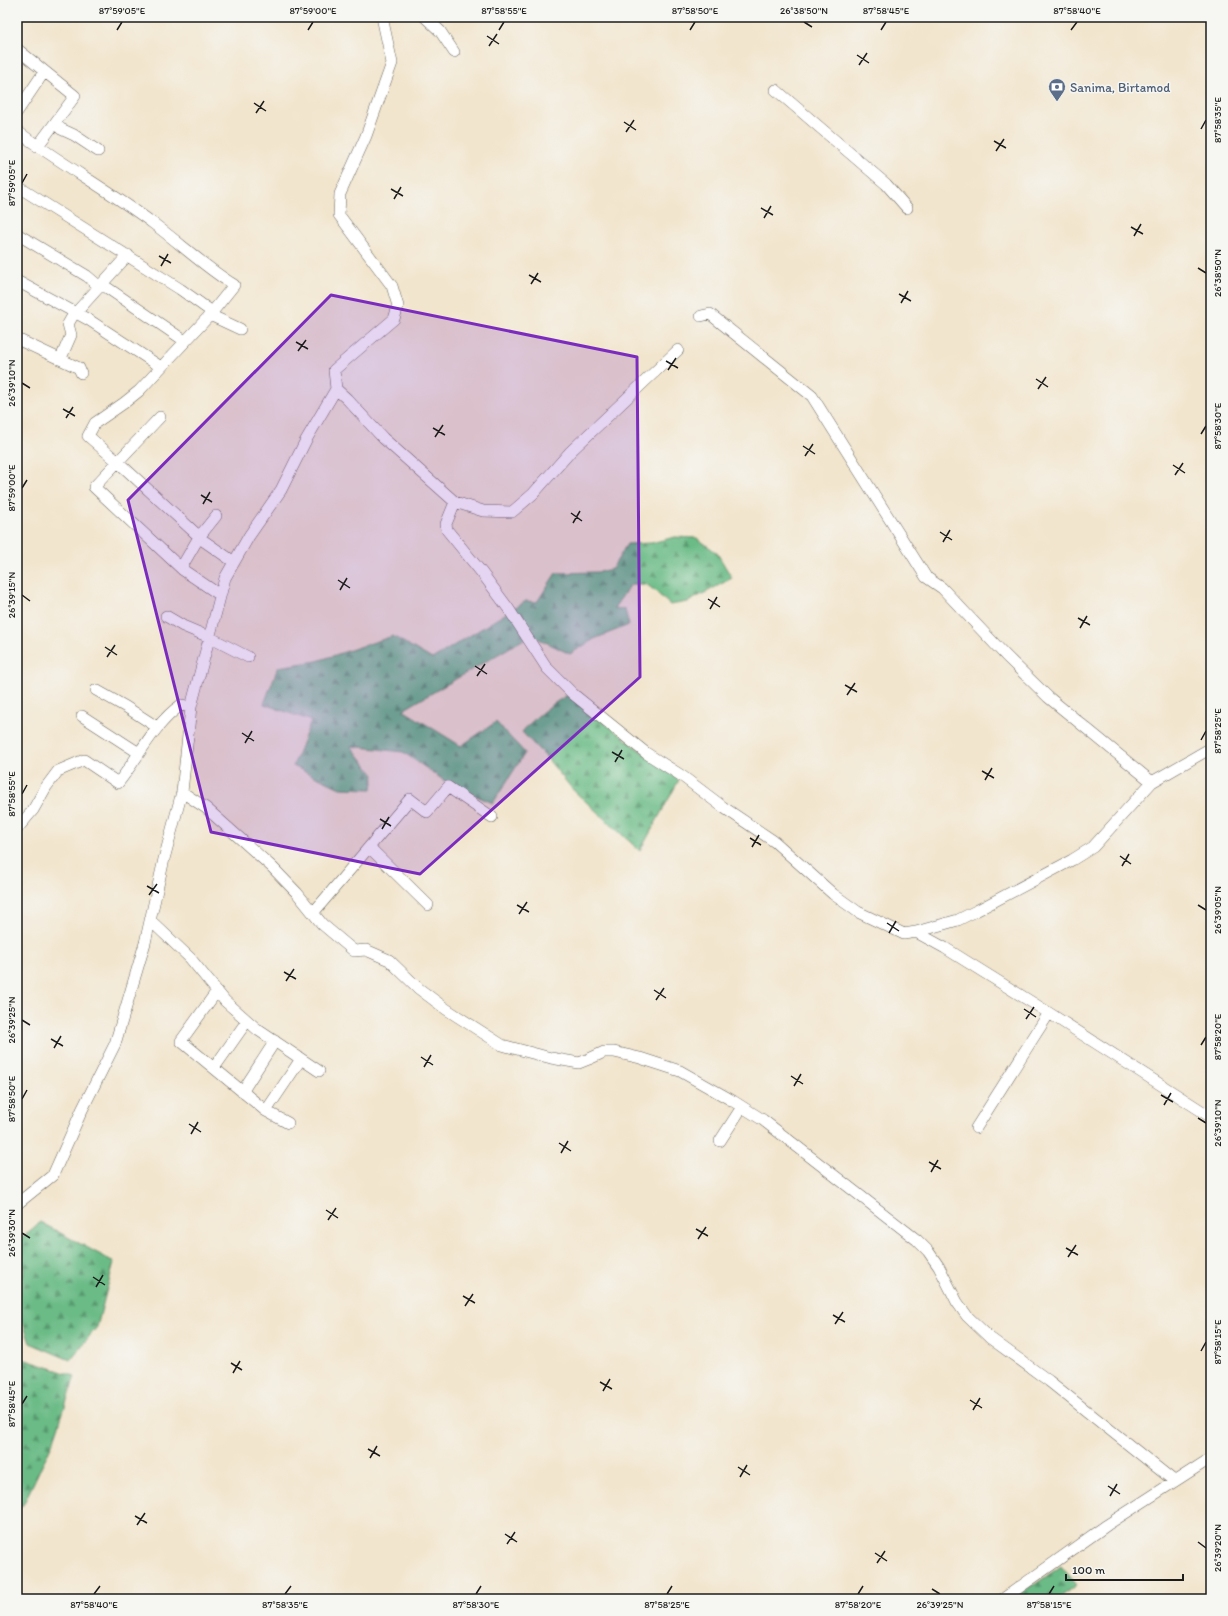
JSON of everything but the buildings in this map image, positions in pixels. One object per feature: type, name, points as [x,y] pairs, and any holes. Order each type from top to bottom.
[{"type":"street","points":[[17,1204],[53,1175],[82,1110],[115,1044],[150,920],[182,792],[191,707],[225,578],[249,536],[281,490],[306,440],[336,389],[334,370],[394,319],[398,306],[392,286],[339,215],[340,194],[366,136],[392,63],[382,17]]},
{"type":"street","points":[[425,17],[440,31],[454,52]]},
{"type":"street","points":[[17,49],[75,96],[37,147]]},
{"type":"street","points":[[17,112],[44,72]]},
{"type":"street","points":[[776,90],[886,184],[907,208]]},
{"type":"street","points":[[55,123],[61,129],[98,151]]},
{"type":"street","points":[[17,131],[37,147],[65,163],[154,224],[234,285],[210,315],[139,391],[95,423],[88,436],[199,536],[234,562]]},
{"type":"street","points":[[17,186],[128,256],[208,309],[210,315],[240,329]]},
{"type":"street","points":[[17,234],[87,276],[100,287],[106,287],[185,341]]},
{"type":"street","points":[[59,359],[61,358],[71,335],[68,324],[128,256]]},
{"type":"street","points":[[17,281],[89,320],[161,367]]},
{"type":"street","points":[[701,316],[710,314],[812,396],[926,577],[942,588],[1006,656],[1048,697],[1152,782]]},
{"type":"street","points":[[17,339],[79,368],[81,373]]},
{"type":"street","points":[[336,389],[383,438],[455,502],[483,511],[512,512],[533,494],[572,451],[678,350]]},
{"type":"street","points":[[160,417],[94,488],[181,568],[220,595]]},
{"type":"street","points":[[455,502],[446,524],[447,530],[508,608],[547,668],[573,694],[646,753],[682,776],[723,807],[775,842],[833,894],[858,912],[904,934],[958,920],[1072,860],[1093,847],[1152,782],[1211,748]]},
{"type":"street","points":[[181,568],[199,536],[216,516]]},
{"type":"street","points":[[166,616],[183,626],[209,637],[248,657]]},
{"type":"street","points":[[96,690],[157,727]]},
{"type":"street","points":[[17,829],[26,816],[33,810],[58,770],[84,760],[118,783],[157,727],[169,714],[181,705],[191,707]]},
{"type":"street","points":[[82,716],[139,753]]},
{"type":"street","points":[[313,913],[410,799],[427,812],[448,787],[492,817]]},
{"type":"street","points":[[182,792],[206,808],[272,867],[298,893],[322,924],[354,951],[366,950],[389,960],[418,988],[446,1009],[502,1045],[550,1058],[579,1063],[589,1060],[604,1052],[614,1052],[640,1058],[680,1071],[763,1120],[917,1240],[928,1251],[939,1267],[957,1302],[967,1316],[990,1338],[1049,1381],[1174,1481]]},
{"type":"street","points":[[369,847],[428,905]]},
{"type":"street","points":[[150,920],[190,958],[225,1001],[247,1021],[319,1071]]},
{"type":"street","points":[[916,932],[1050,1013],[1211,1117]]},
{"type":"street","points":[[217,991],[181,1041],[266,1112],[288,1123]]},
{"type":"street","points":[[976,1128],[1050,1013]]},
{"type":"street","points":[[214,1068],[247,1021]]},
{"type":"street","points":[[242,1092],[274,1041]]},
{"type":"street","points":[[266,1112],[301,1059]]},
{"type":"street","points":[[720,1141],[742,1107]]},
{"type":"street","points":[[1003,1599],[1107,1526],[1211,1458]]},
{"type":"highlighted area","points":[[331,295],[637,357],[640,677],[420,874],[211,832],[128,500]]},
{"type":"green space","points":[[675,537],[697,538],[717,553],[732,578],[688,602],[670,605],[646,584],[631,584],[614,608],[625,610],[629,625],[594,639],[570,654],[531,635],[403,710],[461,746],[496,722],[525,753],[493,803],[452,786],[403,752],[351,746],[374,775],[372,789],[340,788],[293,766],[311,721],[264,704],[278,667],[317,661],[393,636],[432,659],[526,601],[537,602],[556,573],[598,572],[612,569],[627,544],[651,543]]},
{"type":"green space","points":[[568,695],[679,780],[640,851],[573,790],[546,757],[522,732],[544,711]]},
{"type":"green space","points":[[40,1222],[114,1262],[97,1327],[70,1360],[30,1343],[17,1307],[24,1269],[17,1263],[17,1242]]},
{"type":"green space","points":[[17,1357],[75,1376],[54,1440],[23,1505],[17,1508]]},
{"type":"green space","points":[[1061,1566],[1077,1585],[1058,1599],[1014,1599]]},
{"type":"place","name":"Sanima, Birtamod","points":[[1057,102]]}]
